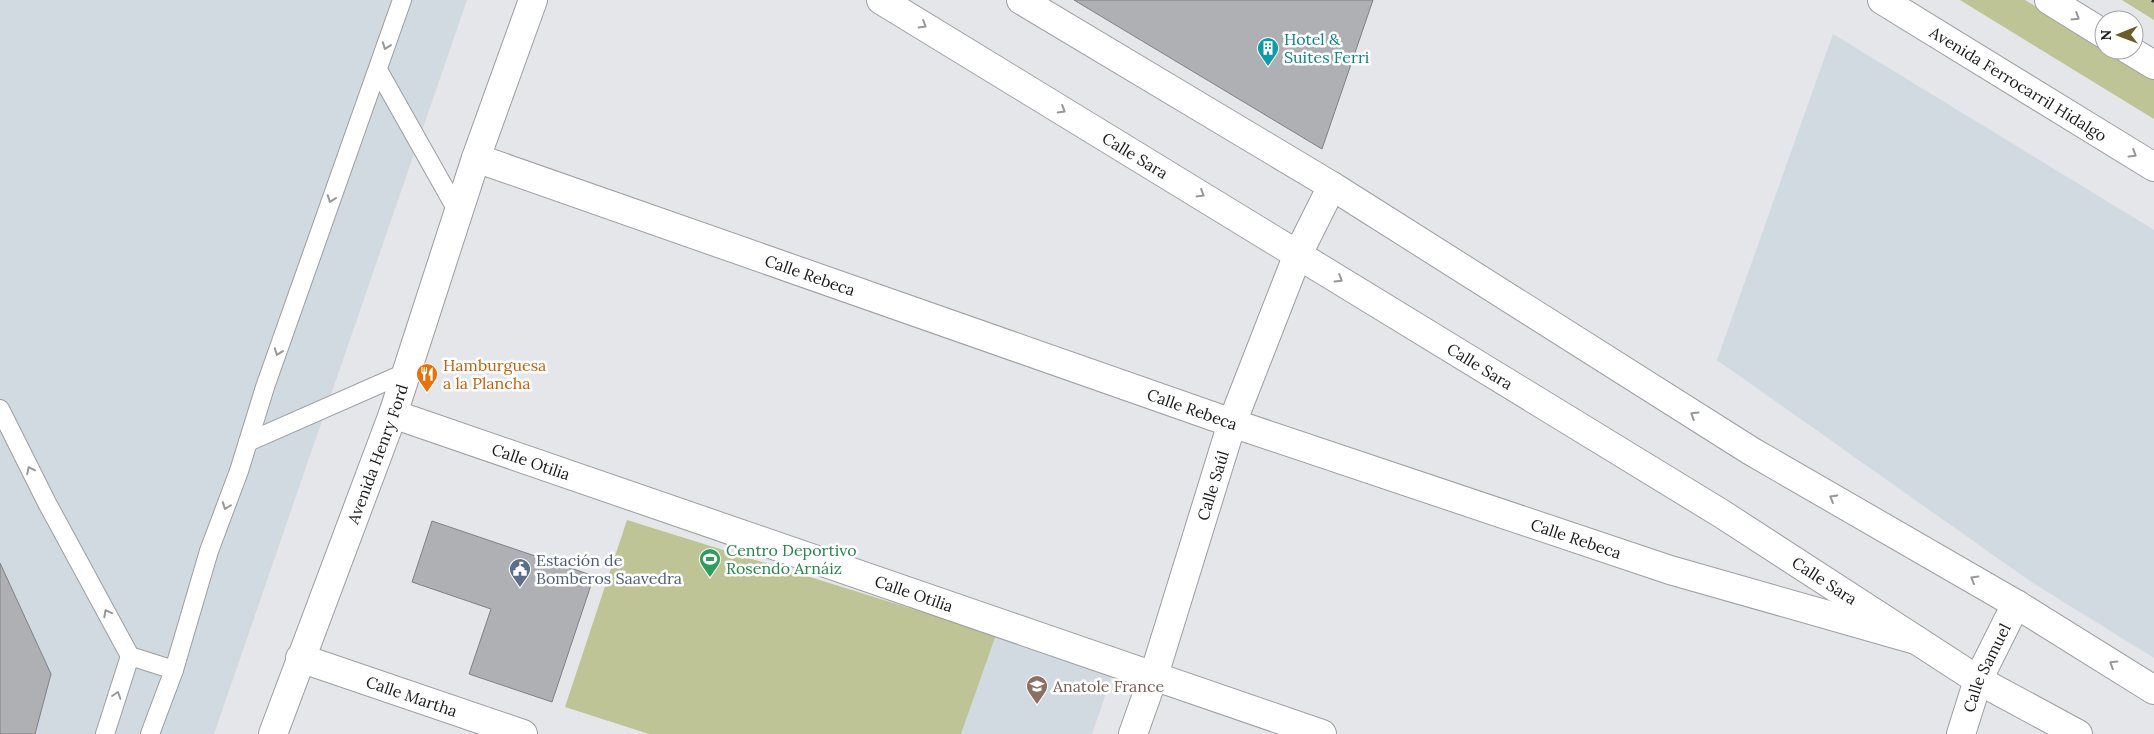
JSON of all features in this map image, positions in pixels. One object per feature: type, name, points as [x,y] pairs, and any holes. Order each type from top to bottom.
[{"type":"street","name":"Avenida Henry Ford","points":[[273,734],[392,414],[476,158],[532,0]]},
{"type":"street","name":"Calle Sara","points":[[882,0],[1722,514],[1978,680],[2078,734]]},
{"type":"street","points":[[1021,0],[1332,186],[1751,451],[2016,604],[2154,690]]},
{"type":"street","name":"Avenida Ferrocarril Hidalgo","points":[[1882,0],[2154,167]]},
{"type":"street","points":[[2049,0],[2094,28]]},
{"type":"street","name":"Calle Rebeca","points":[[476,158],[1232,423],[1670,570],[1916,640]]},
{"type":"street","name":"Calle Saúl","points":[[1133,734],[1154,675],[1232,423],[1298,254],[1332,186]]},
{"type":"street","name":"Calle Otilia","points":[[392,414],[1322,734]]},
{"type":"street","name":"Calle Samuel","points":[[1961,734],[1978,680],[2016,604]]},
{"type":"street","name":"Calle Martha","points":[[300,658],[523,734]]},
{"type":"lane","points":[[150,734],[174,670],[209,551],[248,442],[322,221],[402,0]]},
{"type":"lane","points":[[378,70],[458,212]]},
{"type":"lane","points":[[248,442],[405,373]]},
{"type":"lane","points":[[0,409],[47,503],[130,656],[174,670]]},
{"type":"lane","points":[[105,734],[130,656]]},
{"type":"shaded area","points":[[0,0],[467,0],[214,734],[0,734]]},
{"type":"shaded area","points":[[1833,34],[2154,230],[2154,658],[2030,581],[1717,360]]},
{"type":"shaded area","name":"Anatole France","points":[[996,635],[1112,676],[1092,734],[961,734]]},
{"type":"green space","points":[[1960,0],[2025,0],[2094,42],[2094,60],[2123,60],[2154,79],[2154,119]]},
{"type":"green space","points":[[2122,0],[2154,0],[2154,20],[2144,14],[2144,10],[2138,10]]},
{"type":"green space","name":"Centro Deportivo Rosendo Arnáiz","points":[[627,520],[996,635],[961,734],[649,734],[565,707]]},
{"type":"building","name":"Hotel & Suites Ferri","points":[[1074,0],[1373,0],[1322,149]]},
{"type":"building","points":[[432,521],[594,576],[552,702],[469,674],[491,609],[412,582]]},
{"type":"building","points":[[0,563],[51,674],[35,734],[0,734]]},
{"type":"place","name":"Hotel & Suites Ferri","points":[[1268,67]]},
{"type":"place","name":"Hamburguesa a la Plancha","points":[[427,393]]},
{"type":"place","name":"Centro Deportivo Rosendo Arnáiz","points":[[710,578]]},
{"type":"place","name":"Estación de Bomberos Saavedra","points":[[520,588]]},
{"type":"place","name":"Anatole France","points":[[1037,705]]}]
